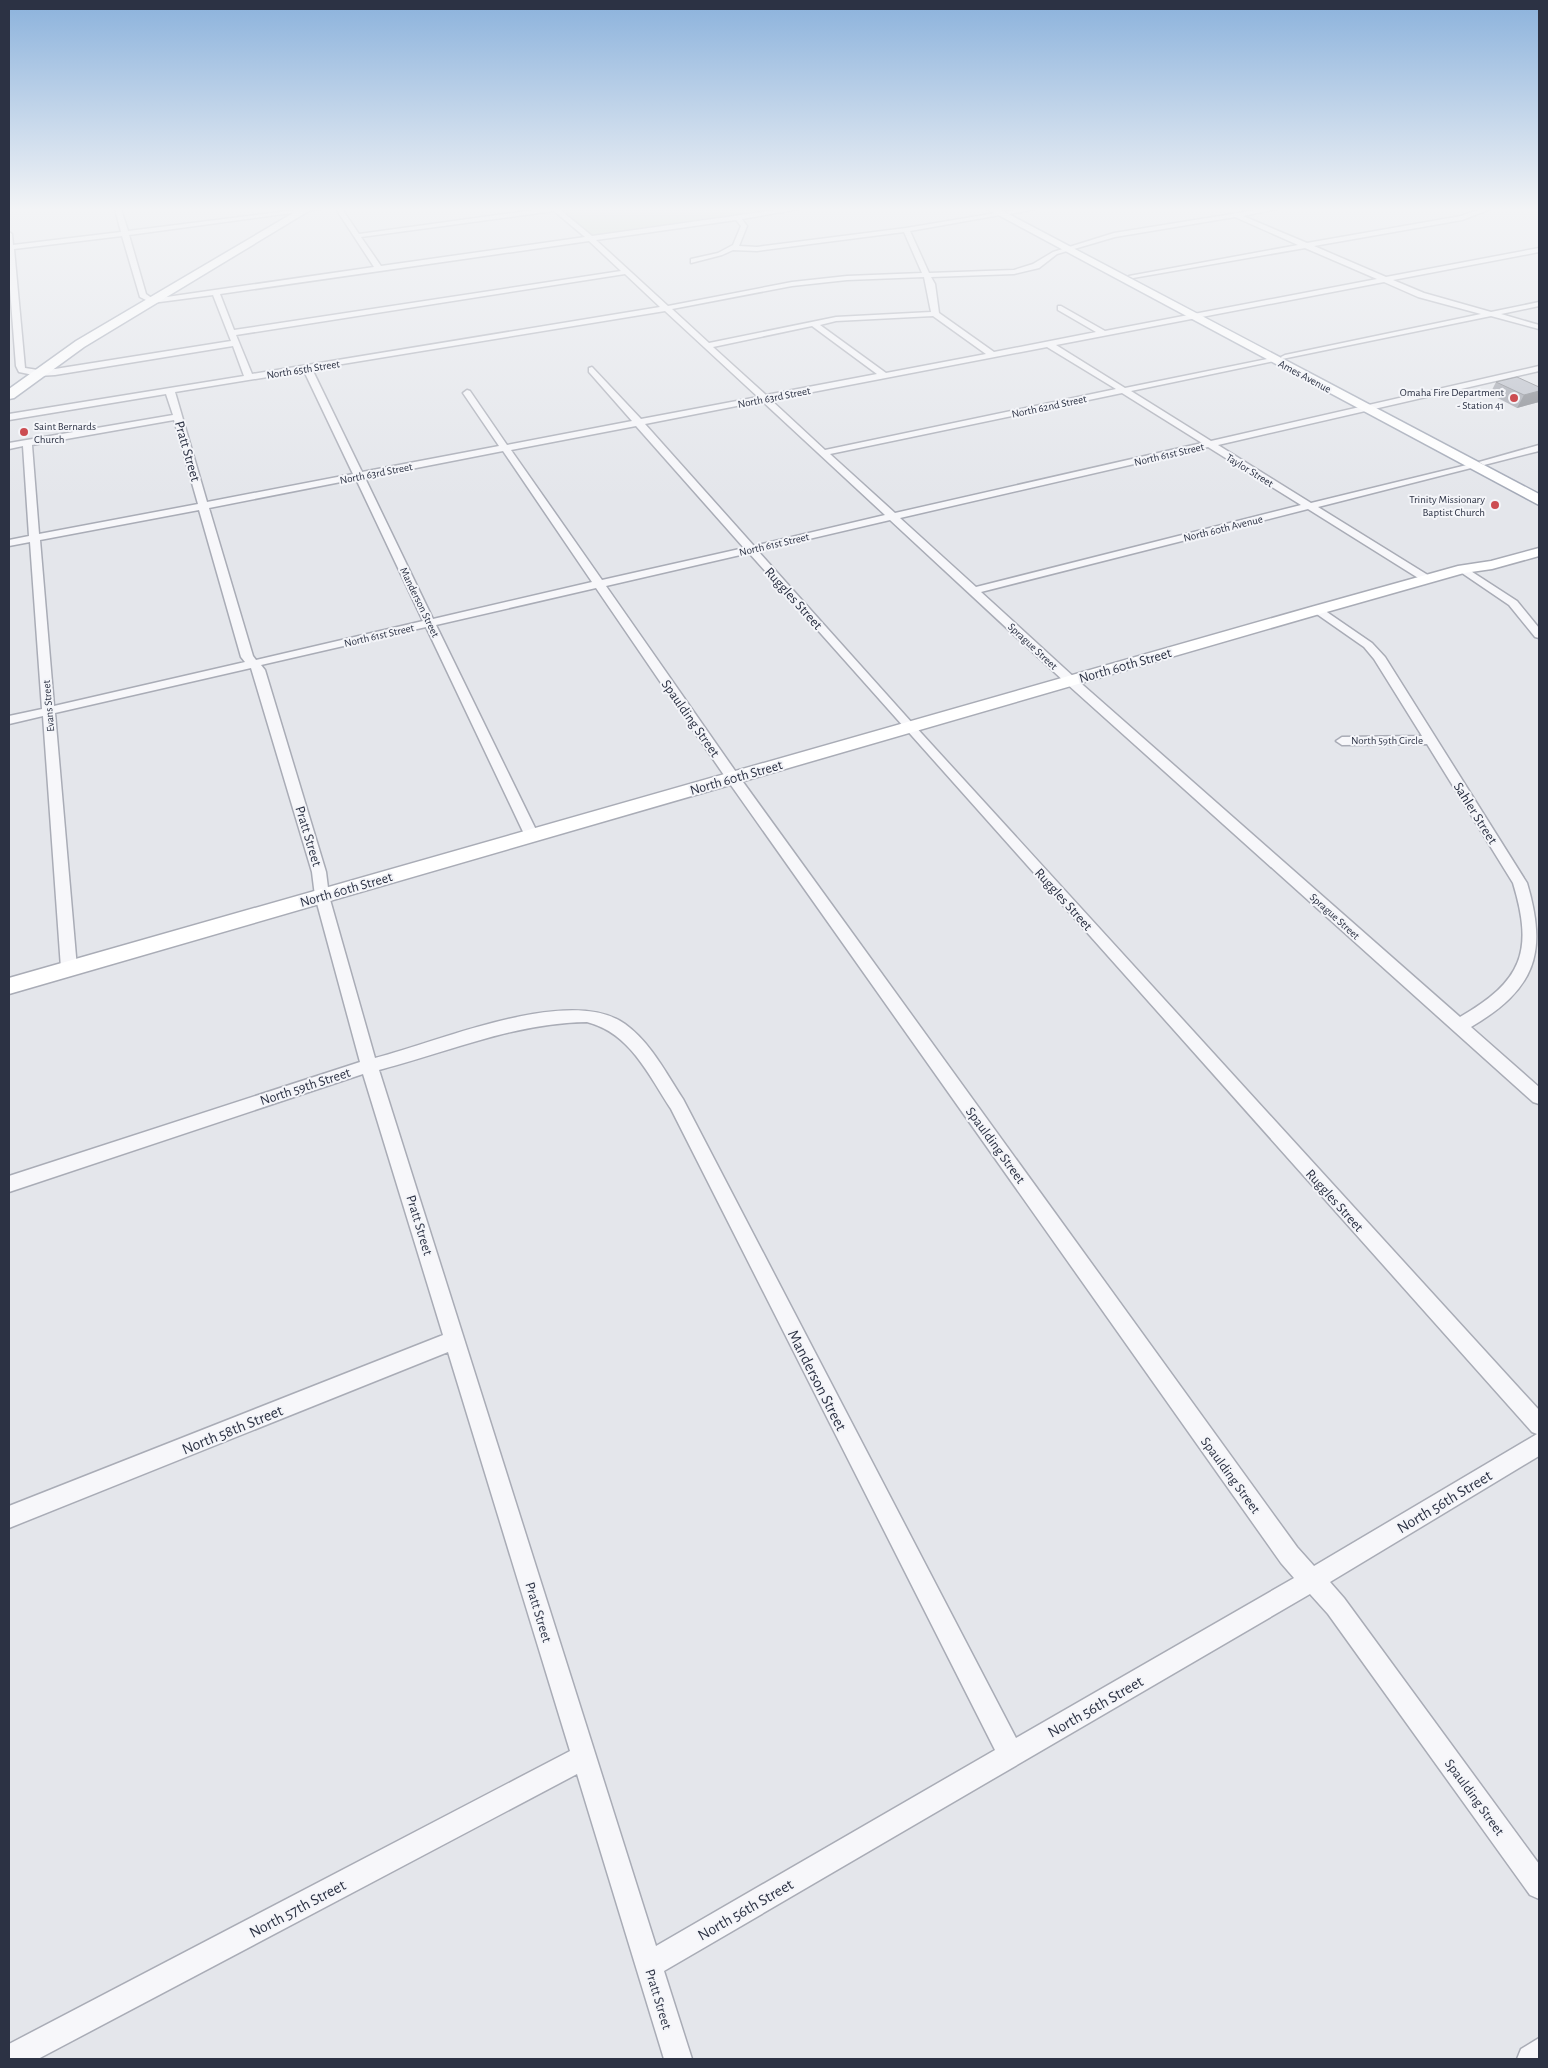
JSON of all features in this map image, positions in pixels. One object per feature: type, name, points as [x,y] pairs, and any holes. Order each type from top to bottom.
[{"type":"main road","points":[[9,395],[80,344],[143,306]]},
{"type":"main road","name":"Ames Avenue","points":[[1181,306],[1478,463],[1539,491]]},
{"type":"main road","name":"Ames Avenue","points":[[1183,306],[1199,315]]},
{"type":"main road","name":"Ames Avenue","points":[[1478,463],[1539,500]]},
{"type":"main road","name":"North 60th Street","points":[[1462,569],[1489,555],[1539,540]]},
{"type":"main road","name":"North 60th Street","points":[[9,986],[1317,610],[1462,569],[1492,565],[1539,552]]},
{"type":"street","points":[[11,306],[12,322],[20,366],[22,370],[38,374],[236,343]]},
{"type":"street","points":[[221,306],[249,378]]},
{"type":"street","points":[[232,333],[410,306]]},
{"type":"street","name":"Sprague Street","points":[[662,306],[1071,681],[1539,1097]]},
{"type":"street","name":"North 65th Street","points":[[9,417],[684,306]]},
{"type":"street","points":[[933,306],[935,314]]},
{"type":"street","name":"North 63rd Street","points":[[9,543],[1249,306]]},
{"type":"street","points":[[1454,306],[1539,328]]},
{"type":"street","name":"North 62nd Street","points":[[824,453],[1531,306]]},
{"type":"street","points":[[1061,308],[1103,333]]},
{"type":"street","points":[[707,346],[860,316],[935,314],[993,355]]},
{"type":"street","points":[[814,324],[885,376]]},
{"type":"street","name":"Taylor Street","points":[[1049,344],[1427,579]]},
{"type":"street","name":"Manderson Street","points":[[307,368],[532,836]]},
{"type":"street","name":"North 61st Street","points":[[9,720],[1539,368]]},
{"type":"street","name":"Ruggles Street","points":[[592,370],[909,728],[1539,1425]]},
{"type":"street","name":"Pratt Street","points":[[170,391],[247,657],[259,670],[319,872],[322,896],[370,1066],[678,2059]]},
{"type":"street","name":"Spaulding Street","points":[[467,393],[733,778],[1289,1555],[1336,1606],[1539,1886]]},
{"type":"street","points":[[9,446],[178,417]]},
{"type":"street","name":"Evans Street","points":[[27,443],[69,968]]},
{"type":"street","name":"North 60th Avenue","points":[[974,592],[1539,448]]},
{"type":"street","points":[[1462,569],[1513,602],[1539,635]]},
{"type":"street","name":"Sahler Street","points":[[1317,610],[1374,650],[1520,883],[1528,900],[1533,924],[1532,950],[1522,977],[1498,1003],[1459,1026]]},
{"type":"street","name":"North 59th Circle","points":[[1342,740],[1431,740]]},
{"type":"street","name":"North 59th Street","points":[[9,1184],[370,1066],[506,1026],[578,1015],[606,1020]]},
{"type":"street","name":"Manderson Street","points":[[606,1020],[627,1034],[677,1104],[1011,1755]]},
{"type":"street","name":"North 58th Street","points":[[9,1517],[455,1340]]},
{"type":"street","name":"North 56th Street","points":[[649,1965],[1312,1580],[1539,1444]]},
{"type":"street","name":"North 57th Street","points":[[9,2059],[584,1757]]},
{"type":"street","points":[[1531,2059],[1539,2052]]},
{"type":"building","points":[[1517,377],[1539,387],[1539,391],[1524,395],[1496,382]]},
{"type":"place","name":"Omaha Fire Department - Station 41","points":[[1514,398]]},
{"type":"place","name":"Saint Bernards Church","points":[[24,432]]},
{"type":"place","name":"Trinity Missionary Baptist Church","points":[[1495,505]]}]
